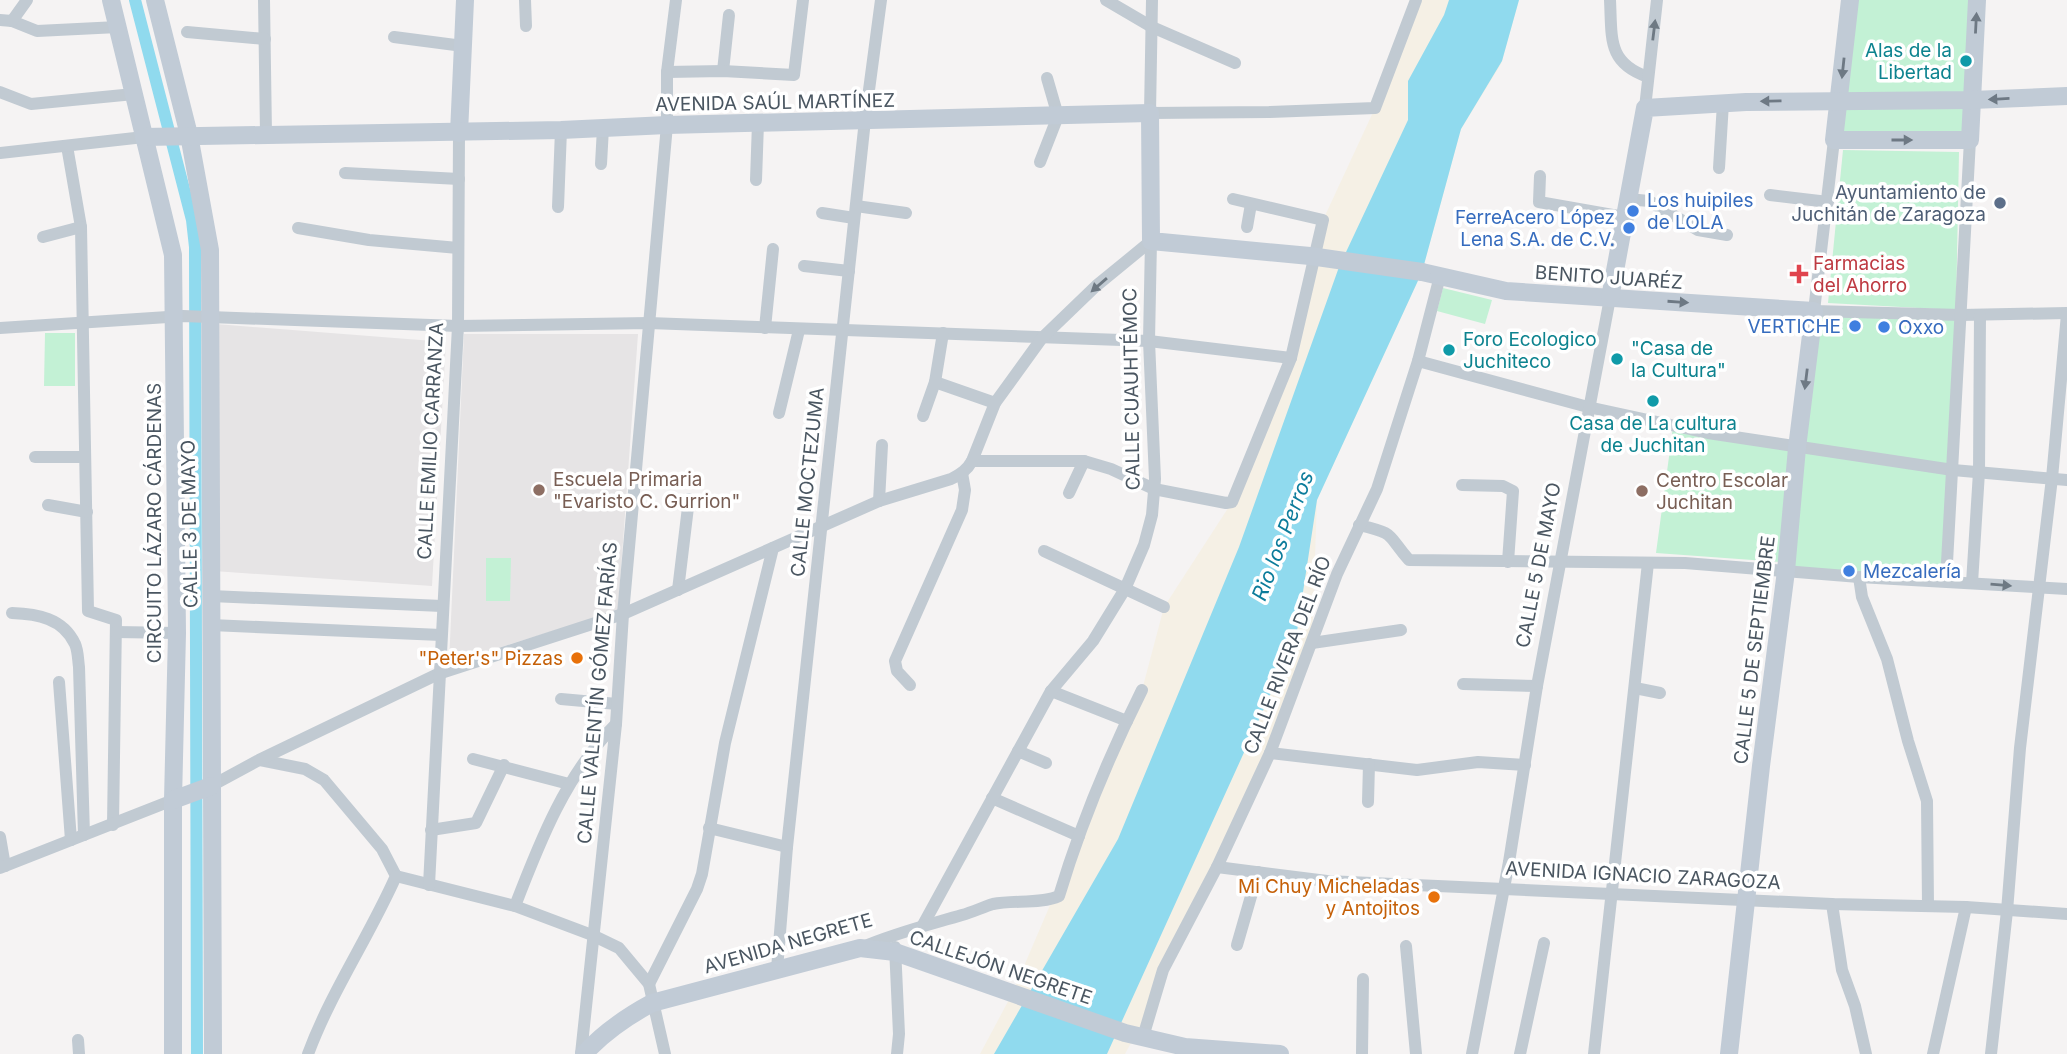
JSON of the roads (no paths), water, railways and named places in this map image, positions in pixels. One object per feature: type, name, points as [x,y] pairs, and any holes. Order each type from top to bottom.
[{"type":"street","points":[[27,0],[6,20],[37,31],[118,27]]},
{"type":"street","name":"CIRCUITO LÁZARO CÁRDENAS","points":[[111,0],[134,94],[168,136],[178,316],[177,633],[194,793],[173,1054]]},
{"type":"street","name":"CALLE 3 DE MAYO","points":[[155,0],[168,136],[210,250],[206,317],[211,625],[194,793],[213,1054]]},
{"type":"street","points":[[264,0],[265,134]]},
{"type":"street","name":"CALLE EMILIO CARRANZA","points":[[429,885],[458,326],[459,133],[465,0]]},
{"type":"street","points":[[525,0],[526,26]]},
{"type":"street","name":"CALLE VALENTÍN GÓMEZ FARÍAS","points":[[583,1054],[592,935],[616,723],[623,614],[667,125],[667,72],[676,0]]},
{"type":"street","points":[[667,72],[723,71],[794,75],[803,0]]},
{"type":"street","name":"CALLE MOCTEZUMA","points":[[777,969],[787,847],[842,331],[881,0]]},
{"type":"street","points":[[1106,0],[1152,27],[1235,63]]},
{"type":"street","name":"CALLE CUAUHTÉMOC","points":[[923,925],[1051,691],[1093,641],[1125,589],[1144,545],[1152,515],[1154,489],[1149,341],[1152,0]]},
{"type":"street","name":"AVENIDA SAÚL MARTÍNEZ","points":[[168,136],[459,133],[667,125],[1375,108],[1416,0]]},
{"type":"street","points":[[1610,0],[1615,51],[1630,71],[1648,77]]},
{"type":"street","name":"CALLE 5 DE SEPTIEMBRE","points":[[1729,1054],[1850,0]]},
{"type":"street","points":[[1947,581],[1977,0]]},
{"type":"street","name":"CALLE 5 DE MAYO","points":[[1472,1054],[1504,888],[1537,686],[1588,407],[1645,108],[1659,2]]},
{"type":"street","points":[[723,71],[729,15]]},
{"type":"street","points":[[187,33],[265,39]]},
{"type":"street","points":[[394,37],[463,47]]},
{"type":"street","points":[[1041,162],[1058,116],[1047,78]]},
{"type":"street","points":[[0,92],[31,104],[134,94]]},
{"type":"street","points":[[1645,108],[1723,103],[2067,96]]},
{"type":"street","points":[[1719,168],[1723,103]]},
{"type":"street","points":[[756,180],[758,123]]},
{"type":"street","points":[[601,164],[603,128]]},
{"type":"street","points":[[558,207],[561,130]]},
{"type":"street","points":[[0,153],[168,136]]},
{"type":"street","points":[[1834,140],[1970,140]]},
{"type":"street","points":[[67,146],[81,227],[88,611],[116,620],[113,825]]},
{"type":"street","points":[[345,173],[459,179]]},
{"type":"street","points":[[1540,176],[1539,202],[1625,217]]},
{"type":"street","points":[[1770,195],[1828,202]]},
{"type":"street","points":[[1628,199],[1650,201],[1698,230],[1727,235]]},
{"type":"street","points":[[972,461],[1083,461],[1111,469],[1154,489],[1232,502],[1291,358],[1324,220],[1233,200]]},
{"type":"street","points":[[1247,227],[1251,204]]},
{"type":"street","points":[[822,213],[906,213]]},
{"type":"street","points":[[43,237],[81,227]]},
{"type":"street","points":[[298,228],[369,240],[458,248]]},
{"type":"street","points":[[0,837],[3,867],[194,793],[438,674],[623,614],[879,501],[961,473],[968,469],[972,461],[995,403],[1042,338],[1097,286],[1151,241]]},
{"type":"street","name":"BENITO JUARÉZ","points":[[1151,241],[1312,262],[1422,272],[1506,291],[1814,311],[1961,315],[2067,313]]},
{"type":"street","points":[[765,328],[773,249]]},
{"type":"street","points":[[804,266],[849,271]]},
{"type":"street","name":"CALLE RIVERA DEL RÍO","points":[[1143,1037],[1163,970],[1217,867],[1270,753],[1337,574],[1377,489],[1418,361],[1440,276]]},
{"type":"street","points":[[1991,1054],[2067,313]]},
{"type":"street","points":[[1972,583],[1979,472],[1980,315]]},
{"type":"street","points":[[0,328],[178,316],[458,326],[649,323],[1149,341],[1291,358]]},
{"type":"street","points":[[779,413],[799,330]]},
{"type":"street","points":[[923,416],[935,382],[943,333]]},
{"type":"street","points":[[1418,361],[1588,407],[1708,433],[1953,470],[2067,480]]},
{"type":"street","points":[[935,382],[995,403]]},
{"type":"street","points":[[879,501],[882,445]]},
{"type":"street","points":[[34,457],[85,457]]},
{"type":"street","points":[[1069,493],[1083,461]]},
{"type":"street","points":[[910,685],[897,671],[895,661],[962,510],[965,490],[961,473]]},
{"type":"street","points":[[1462,485],[1503,486],[1513,491],[1508,562]]},
{"type":"street","points":[[678,590],[690,499]]},
{"type":"street","points":[[48,505],[87,512]]},
{"type":"street","points":[[1359,525],[1386,531],[1409,560],[1685,563],[1858,577],[2067,589]]},
{"type":"street","points":[[649,985],[697,889],[725,743],[773,548]]},
{"type":"street","points":[[1044,551],[1164,607]]},
{"type":"street","points":[[1594,1054],[1648,563]]},
{"type":"street","points":[[1858,577],[1862,597],[1888,659],[1908,741],[1927,801],[1928,906]]},
{"type":"street","points":[[211,596],[442,606]]},
{"type":"street","points":[[12,613],[40,615],[62,627],[76,645],[84,835]]},
{"type":"street","points":[[211,625],[440,635]]},
{"type":"street","points":[[1312,643],[1401,630]]},
{"type":"street","points":[[116,632],[177,633]]},
{"type":"street","points":[[60,682],[71,840]]},
{"type":"street","points":[[1463,684],[1537,686]]},
{"type":"street","points":[[1635,688],[1660,693]]},
{"type":"street","points":[[992,798],[1079,836],[1126,721],[1142,690]]},
{"type":"street","points":[[1051,691],[1126,721]]},
{"type":"street","points":[[561,699],[617,704]]},
{"type":"street","points":[[515,906],[540,841],[569,783],[600,740],[616,723]]},
{"type":"street","points":[[1018,751],[1046,762]]},
{"type":"street","points":[[1270,753],[1417,770],[1478,762],[1525,765]]},
{"type":"street","points":[[473,759],[569,783]]},
{"type":"street","points":[[259,760],[305,769],[324,780],[382,849],[396,876],[515,906],[619,948],[649,985],[665,1054]]},
{"type":"street","points":[[1368,802],[1369,764]]},
{"type":"street","points":[[431,830],[476,823],[504,765]]},
{"type":"street","points":[[709,828],[787,847]]},
{"type":"street","name":"AVENIDA NEGRETE","points":[[583,1054],[626,1017],[652,1003],[860,948],[896,933],[991,905],[1053,899],[1059,896],[1079,836]]},
{"type":"street","name":"AVENIDA IGNACIO ZARAGOZA","points":[[1217,867],[1327,881],[1832,904],[1966,907],[2067,914]]},
{"type":"street","points":[[1237,945],[1258,872]]},
{"type":"street","points":[[308,1054],[320,1021],[396,876]]},
{"type":"street","points":[[1832,904],[1842,970],[1855,1006],[1866,1054]]},
{"type":"street","points":[[1933,1054],[1966,907]]},
{"type":"street","points":[[896,933],[900,1034],[897,1054]]},
{"type":"street","points":[[1520,1054],[1544,943]]},
{"type":"street","points":[[1406,946],[1416,1054]]},
{"type":"street","name":"CALLEJÓN NEGRETE","points":[[860,948],[895,952],[1184,1051],[1280,1054]]},
{"type":"street","points":[[1362,1054],[1363,979]]},
{"type":"street","points":[[78,1040],[79,1054]]},
{"type":"water","name":"Rio los Perros","points":[[1449,0],[1519,0],[1502,61],[1461,129],[1422,272],[1317,500],[1296,638],[1107,1054],[994,1054],[1118,839],[1239,547],[1339,267],[1408,120],[1408,81],[1444,15]]},
{"type":"waterway","points":[[135,0],[192,220],[195,247],[197,1054]]},
{"type":"place","name":"Alas de la Libertad","points":[[1966,61]]},
{"type":"place","name":"Ayuntamiento de Juchitán de Zaragoza","points":[[2000,203]]},
{"type":"place","name":"Los huipiles de LOLA","points":[[1633,211]]},
{"type":"place","name":"FerreAcero López Lena S.A. de C.V.","points":[[1629,228]]},
{"type":"place","name":"Farmacias del Ahorro","points":[[1799,274]]},
{"type":"place","name":"VERTICHE","points":[[1855,326]]},
{"type":"place","name":"Oxxo","points":[[1884,327]]},
{"type":"place","name":"Foro Ecologico Juchiteco","points":[[1449,350]]},
{"type":"place","name":"\"Casa de la Cultura\"","points":[[1617,359]]},
{"type":"place","name":"Casa de La cultura de Juchitan","points":[[1653,401]]},
{"type":"place","name":"Escuela Primaria \"Evaristo C. Gurrion\"","points":[[539,490]]},
{"type":"place","name":"Centro Escolar Juchitan","points":[[1642,491]]},
{"type":"place","name":"Mezcalería","points":[[1849,571]]},
{"type":"place","name":"\"Peter's\" Pizzas","points":[[577,658]]},
{"type":"place","name":"Mi Chuy Micheladas y Antojitos","points":[[1434,897]]}]
